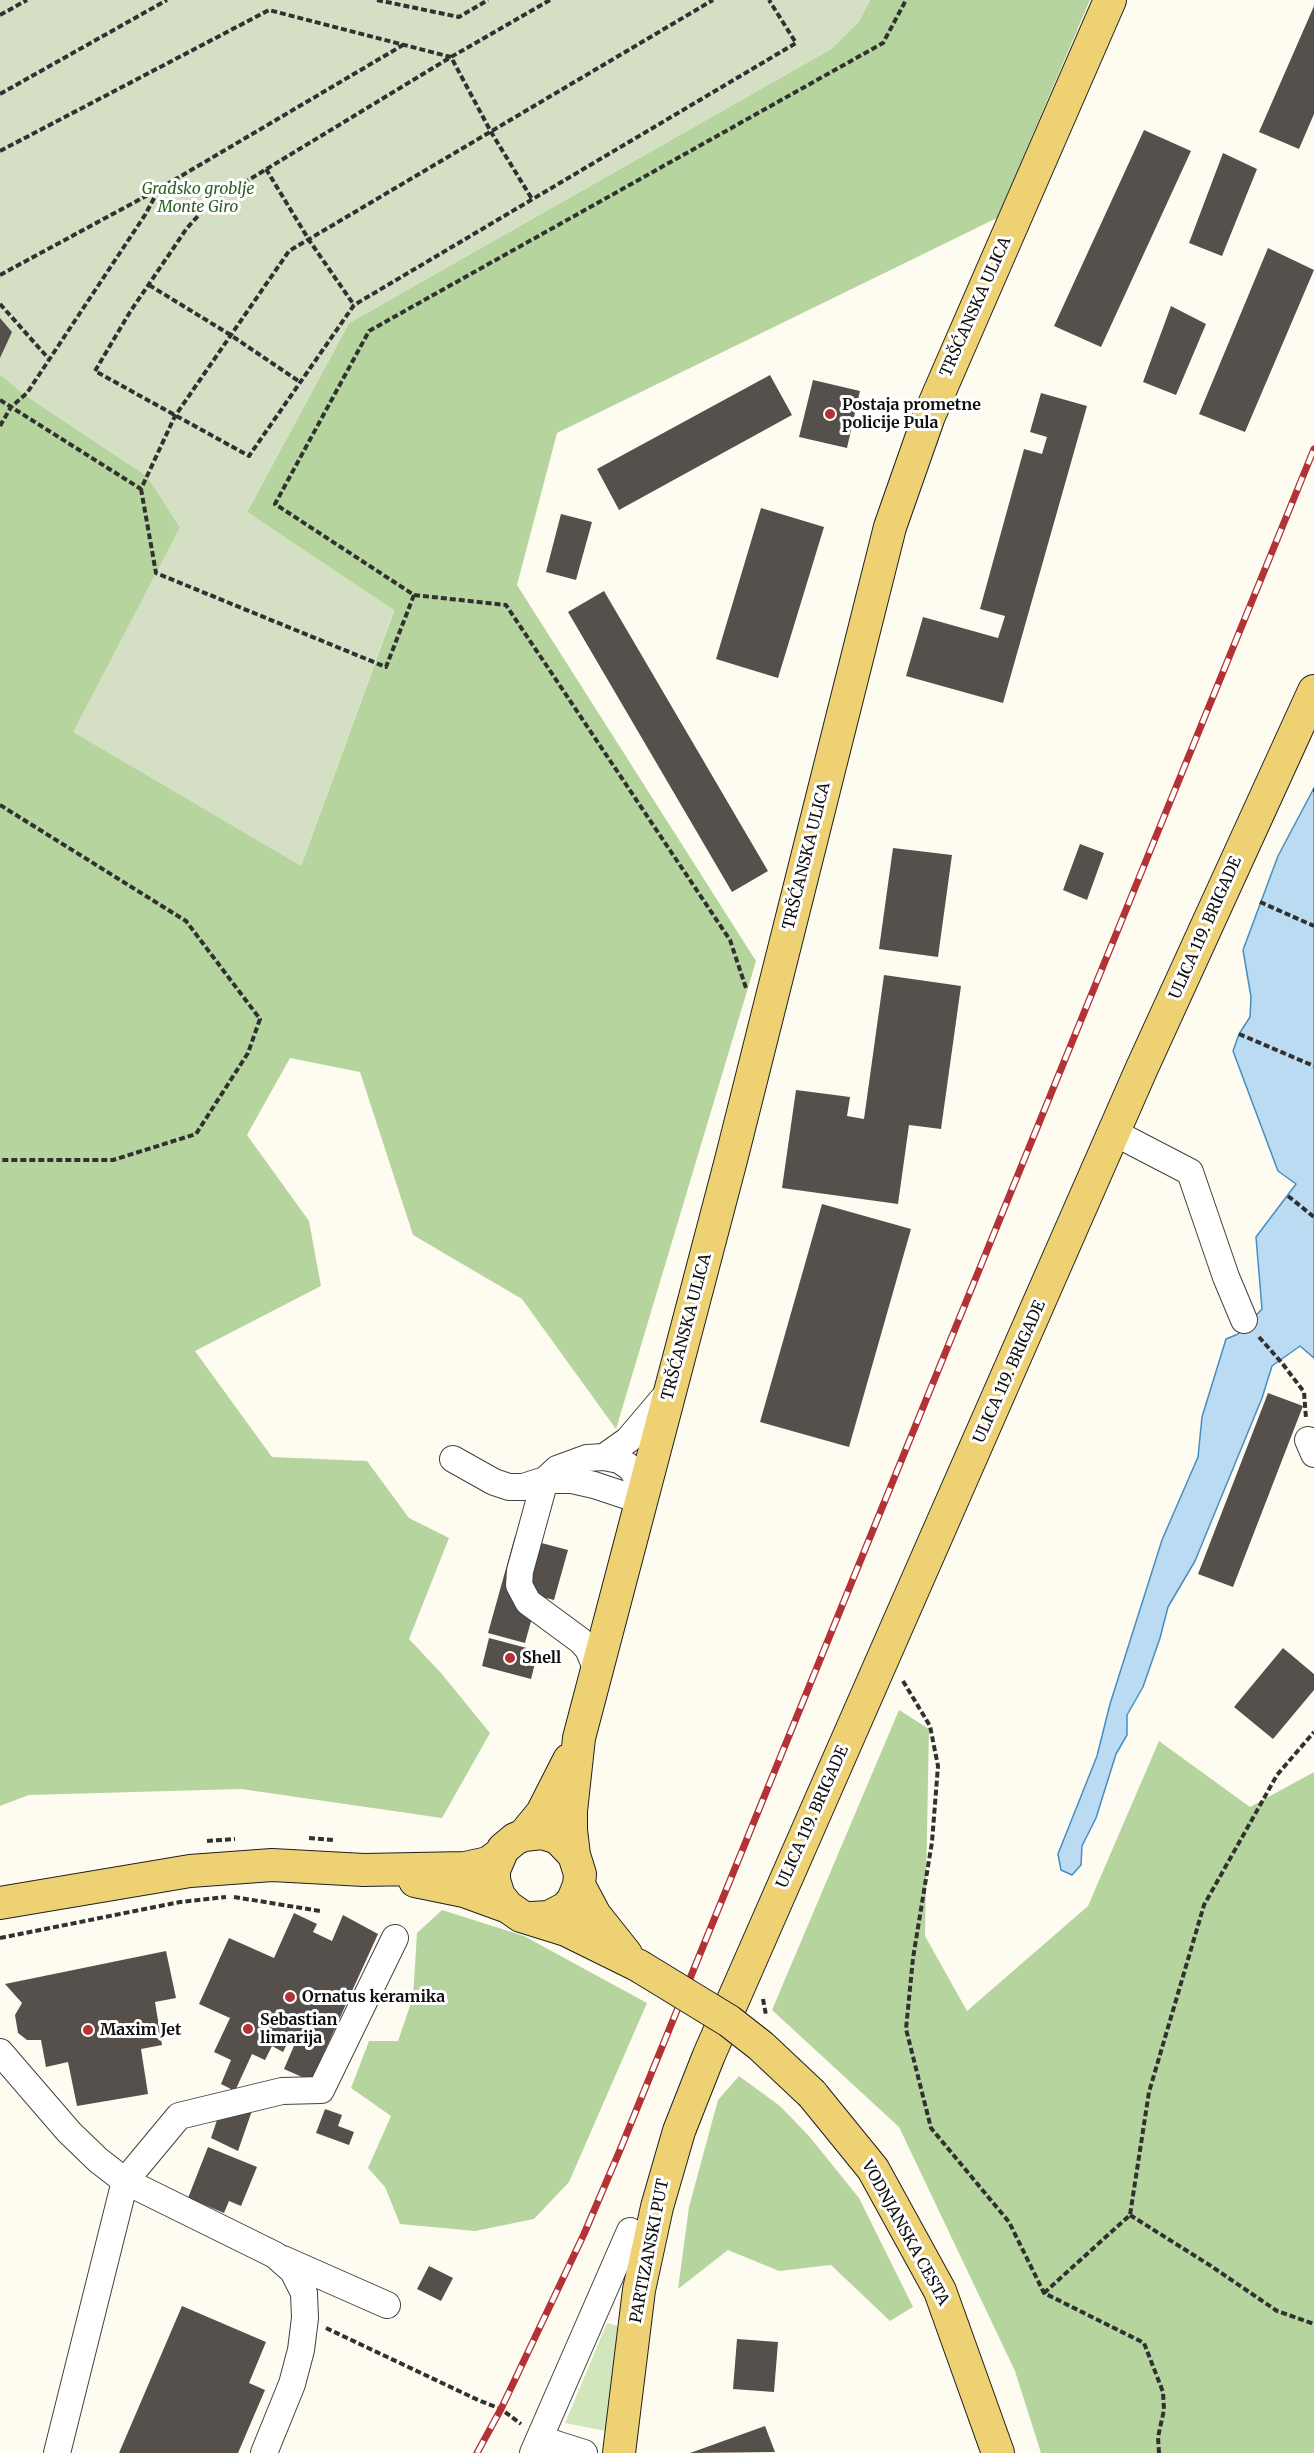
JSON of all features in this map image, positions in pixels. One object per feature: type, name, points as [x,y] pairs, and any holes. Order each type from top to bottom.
[{"type":"main road","name":"TRŠĆANSKA ULICA","points":[[579,1738],[731,1160],[890,527],[929,416],[1110,0]]},
{"type":"main road","name":"ULICA 119. BRIGADE","points":[[709,2055],[1146,1059],[1314,691]]},
{"type":"main road","points":[[0,1904],[190,1871],[272,1865],[364,1870],[465,1868],[488,1863],[499,1856],[509,1844],[524,1835],[542,1814],[579,1738]]},
{"type":"main road","points":[[499,1856],[494,1870],[494,1880],[499,1896],[520,1913],[549,1917],[566,1908],[573,1900],[579,1885],[580,1874],[574,1855],[571,1830],[579,1738]]},
{"type":"main road","points":[[524,1835],[534,1833],[558,1838],[574,1855]]},
{"type":"main road","points":[[364,1870],[464,1891],[566,1930],[635,1963]]},
{"type":"main road","points":[[579,1885],[595,1915],[635,1963]]},
{"type":"main road","name":"VODNJANSKA CESTA","points":[[635,1963],[729,2021],[761,2046],[812,2094],[873,2169],[940,2291],[998,2453]]},
{"type":"main road","name":"PARTIZANSKI PUT","points":[[619,2453],[639,2290],[667,2167],[709,2055]]},
{"type":"street","points":[[1115,1133],[1190,1172],[1226,1277],[1244,1320]]},
{"type":"street","points":[[604,1457],[628,1440],[671,1389]]},
{"type":"street","points":[[597,1670],[588,1649],[581,1641],[528,1602],[519,1585],[520,1571],[545,1480],[557,1469],[570,1463],[604,1457],[620,1460],[631,1468],[637,1478],[642,1501]]},
{"type":"street","points":[[453,1459],[494,1482],[509,1487],[523,1487],[545,1480],[572,1480],[642,1501]]},
{"type":"street","points":[[57,2453],[125,2181],[179,2116],[282,2091],[321,2090],[395,1938]]},
{"type":"street","points":[[0,2052],[69,2132],[98,2160],[125,2181],[275,2255],[387,2305]]},
{"type":"street","points":[[584,2453],[537,2446],[630,2231]]},
{"type":"street","points":[[264,2453],[292,2384],[301,2350],[305,2318],[304,2293],[293,2271],[275,2255]]},
{"type":"street","points":[[606,2288],[639,2290]]},
{"type":"path","points":[[0,94],[167,0]]},
{"type":"path","points":[[377,0],[459,17],[488,0]]},
{"type":"path","points":[[550,0],[451,57],[209,204],[187,228],[95,371],[249,456],[354,304],[796,43],[769,0]]},
{"type":"path","points":[[414,595],[386,667],[156,573],[141,489],[175,416],[229,334],[289,250],[713,0]]},
{"type":"path","points":[[730,940],[506,605],[414,595],[275,504],[369,331],[883,43],[906,0]]},
{"type":"path","points":[[0,15],[24,1]]},
{"type":"path","points":[[0,151],[269,10],[451,57],[491,132],[532,199]]},
{"type":"path","points":[[0,275],[159,189],[404,44]]},
{"type":"path","points":[[266,169],[309,240],[354,304]]},
{"type":"path","points":[[0,426],[12,407],[27,393],[50,360],[145,215],[159,189]]},
{"type":"path","points":[[149,285],[300,381]]},
{"type":"path","points":[[0,304],[50,360]]},
{"type":"path","points":[[0,400],[141,489]]},
{"type":"path","points":[[0,805],[186,921],[260,1019],[248,1053],[196,1134],[113,1160],[0,1160]]},
{"type":"path","points":[[1260,902],[1314,926]]},
{"type":"path","points":[[1239,1034],[1314,1066]]},
{"type":"path","points":[[1288,1196],[1314,1216]]},
{"type":"path","points":[[1244,1320],[1304,1392],[1311,1447]]},
{"type":"path","points":[[903,1680],[930,1726],[938,1766],[932,1842],[913,1958],[906,2029],[930,2128],[1009,2222],[1044,2293],[1144,2343],[1163,2392],[1164,2410],[1158,2437],[1160,2453]]},
{"type":"path","points":[[1044,2293],[1130,2215],[1149,2092],[1204,1905],[1278,1775],[1314,1732]]},
{"type":"path","points":[[0,1938],[180,1902],[235,1896],[320,1911]]},
{"type":"path","points":[[761,1992],[768,2022]]},
{"type":"path","points":[[1130,2215],[1211,2266],[1277,2312],[1314,2324]]},
{"type":"path","points":[[305,2318],[501,2409],[537,2446]]},
{"type":"green space","name":"Gradsko groblje Monte Giro","points":[[0,0],[870,0],[859,21],[831,49],[349,323],[247,512],[394,610],[301,866],[73,732],[180,527],[147,476],[25,395],[0,374]]},
{"type":"green space","points":[[870,0],[1090,0],[997,218],[557,433],[517,585],[756,961],[616,1429],[522,1299],[413,1235],[360,1072],[290,1058],[247,1135],[309,1221],[321,1286],[195,1351],[272,1457],[367,1461],[409,1518],[449,1538],[409,1639],[441,1673],[490,1733],[442,1818],[241,1789],[29,1795],[0,1806],[0,374],[25,395],[147,476],[180,527],[301,866],[394,611],[247,512],[349,323],[831,49],[859,21]]},
{"type":"green space","points":[[899,1710],[929,1729],[925,1936],[967,2011],[1088,1906],[1159,1741],[1250,1807],[1314,1772],[1314,2453],[1041,2453],[1015,2371],[899,2127],[772,2010]]},
{"type":"green space","points":[[442,1910],[524,1936],[647,2003],[569,2182],[534,2219],[475,2231],[400,2224],[385,2187],[368,2168],[391,2116],[351,2088],[369,2041],[398,2041],[413,1997],[417,1933]]},
{"type":"green space","points":[[739,2076],[780,2106],[809,2136],[859,2198],[913,2307],[890,2321],[831,2265],[779,2271],[728,2250],[678,2289],[689,2207],[718,2100]]},
{"type":"green space","points":[[607,2323],[618,2326],[606,2431],[565,2423]]},
{"type":"water","points":[[1314,788],[1314,1358],[1300,1346],[1272,1366],[1262,1398],[1195,1561],[1168,1607],[1143,1687],[1127,1715],[1127,1735],[1116,1754],[1096,1818],[1082,1846],[1081,1865],[1072,1875],[1061,1870],[1058,1854],[1097,1756],[1110,1704],[1162,1540],[1198,1457],[1202,1417],[1226,1339],[1238,1334],[1262,1309],[1256,1237],[1296,1184],[1278,1171],[1233,1051],[1239,1034],[1250,1017],[1251,997],[1243,950],[1278,856]]},
{"type":"building","points":[[1314,6],[1314,114],[1299,149],[1259,132]]},
{"type":"building","points":[[1144,130],[1191,151],[1101,347],[1054,326]]},
{"type":"building","points":[[1223,153],[1257,169],[1222,256],[1189,243]]},
{"type":"building","points":[[1268,248],[1314,270],[1245,432],[1199,414]]},
{"type":"building","points":[[1171,306],[1206,324],[1176,395],[1143,382]]},
{"type":"building","points":[[0,318],[12,332],[0,358]]},
{"type":"building","points":[[770,375],[792,415],[619,510],[597,469]]},
{"type":"building","name":"Postaja prometne policije Pula","points":[[813,380],[860,391],[847,448],[799,437]]},
{"type":"building","points":[[1041,393],[1087,406],[1003,703],[906,676],[923,617],[998,638],[1005,616],[980,609],[1024,449],[1042,454],[1047,437],[1030,432]]},
{"type":"building","points":[[761,508],[824,527],[778,678],[716,659]]},
{"type":"building","points":[[561,514],[592,522],[576,580],[546,572]]},
{"type":"building","points":[[604,591],[768,871],[732,892],[568,612]]},
{"type":"building","points":[[1080,844],[1104,853],[1087,900],[1063,890]]},
{"type":"building","points":[[893,848],[952,855],[938,957],[879,949]]},
{"type":"building","points":[[884,975],[961,986],[941,1129],[909,1125],[898,1204],[782,1188],[796,1090],[850,1097],[847,1116],[864,1119]]},
{"type":"building","points":[[822,1204],[911,1229],[849,1447],[760,1422]]},
{"type":"building","points":[[1268,1393],[1303,1406],[1233,1587],[1198,1574]]},
{"type":"building","points":[[515,1536],[568,1550],[554,1600],[538,1596],[525,1643],[488,1633]]},
{"type":"building","name":"Shell","points":[[489,1638],[538,1651],[531,1679],[482,1666]]},
{"type":"building","points":[[1283,1648],[1314,1674],[1314,1690],[1273,1739],[1234,1707]]},
{"type":"building","points":[[294,1913],[317,1924],[313,1932],[332,1941],[343,1915],[378,1934],[311,2081],[284,2069],[296,2041],[290,2038],[283,2052],[272,2046],[265,2060],[252,2054],[235,2091],[221,2084],[231,2060],[214,2052],[230,2018],[199,2004],[229,1938],[274,1958]]},
{"type":"building","name":"Maxim Jet","points":[[166,1951],[176,1998],[155,2002],[162,2045],[141,2049],[148,2094],[77,2106],[68,2062],[46,2067],[41,2040],[27,2040],[18,2033],[15,2015],[22,2003],[5,1984]]},
{"type":"building","points":[[254,2105],[238,2151],[211,2138],[218,2117]]},
{"type":"building","points":[[325,2109],[342,2115],[338,2126],[354,2132],[349,2145],[316,2133]]},
{"type":"building","points":[[208,2147],[257,2167],[241,2206],[229,2201],[224,2213],[188,2198]]},
{"type":"building","points":[[429,2266],[453,2278],[441,2301],[417,2289]]},
{"type":"building","points":[[182,2306],[266,2342],[249,2383],[265,2390],[238,2453],[119,2453]]},
{"type":"building","points":[[737,2339],[778,2342],[774,2392],[733,2389]]},
{"type":"building","points":[[765,2426],[775,2452],[690,2453]]},
{"type":"railway","points":[[477,2453],[501,2409],[584,2234],[620,2150],[1314,449]]},
{"type":"place","name":"Postaja prometne policije Pula","points":[[830,414]]},
{"type":"place","name":"Shell","points":[[510,1658]]},
{"type":"place","name":"Ornatus keramika","points":[[290,1997]]},
{"type":"place","name":"Sebastian limarija","points":[[248,2029]]},
{"type":"place","name":"Maxim Jet","points":[[88,2030]]}]
